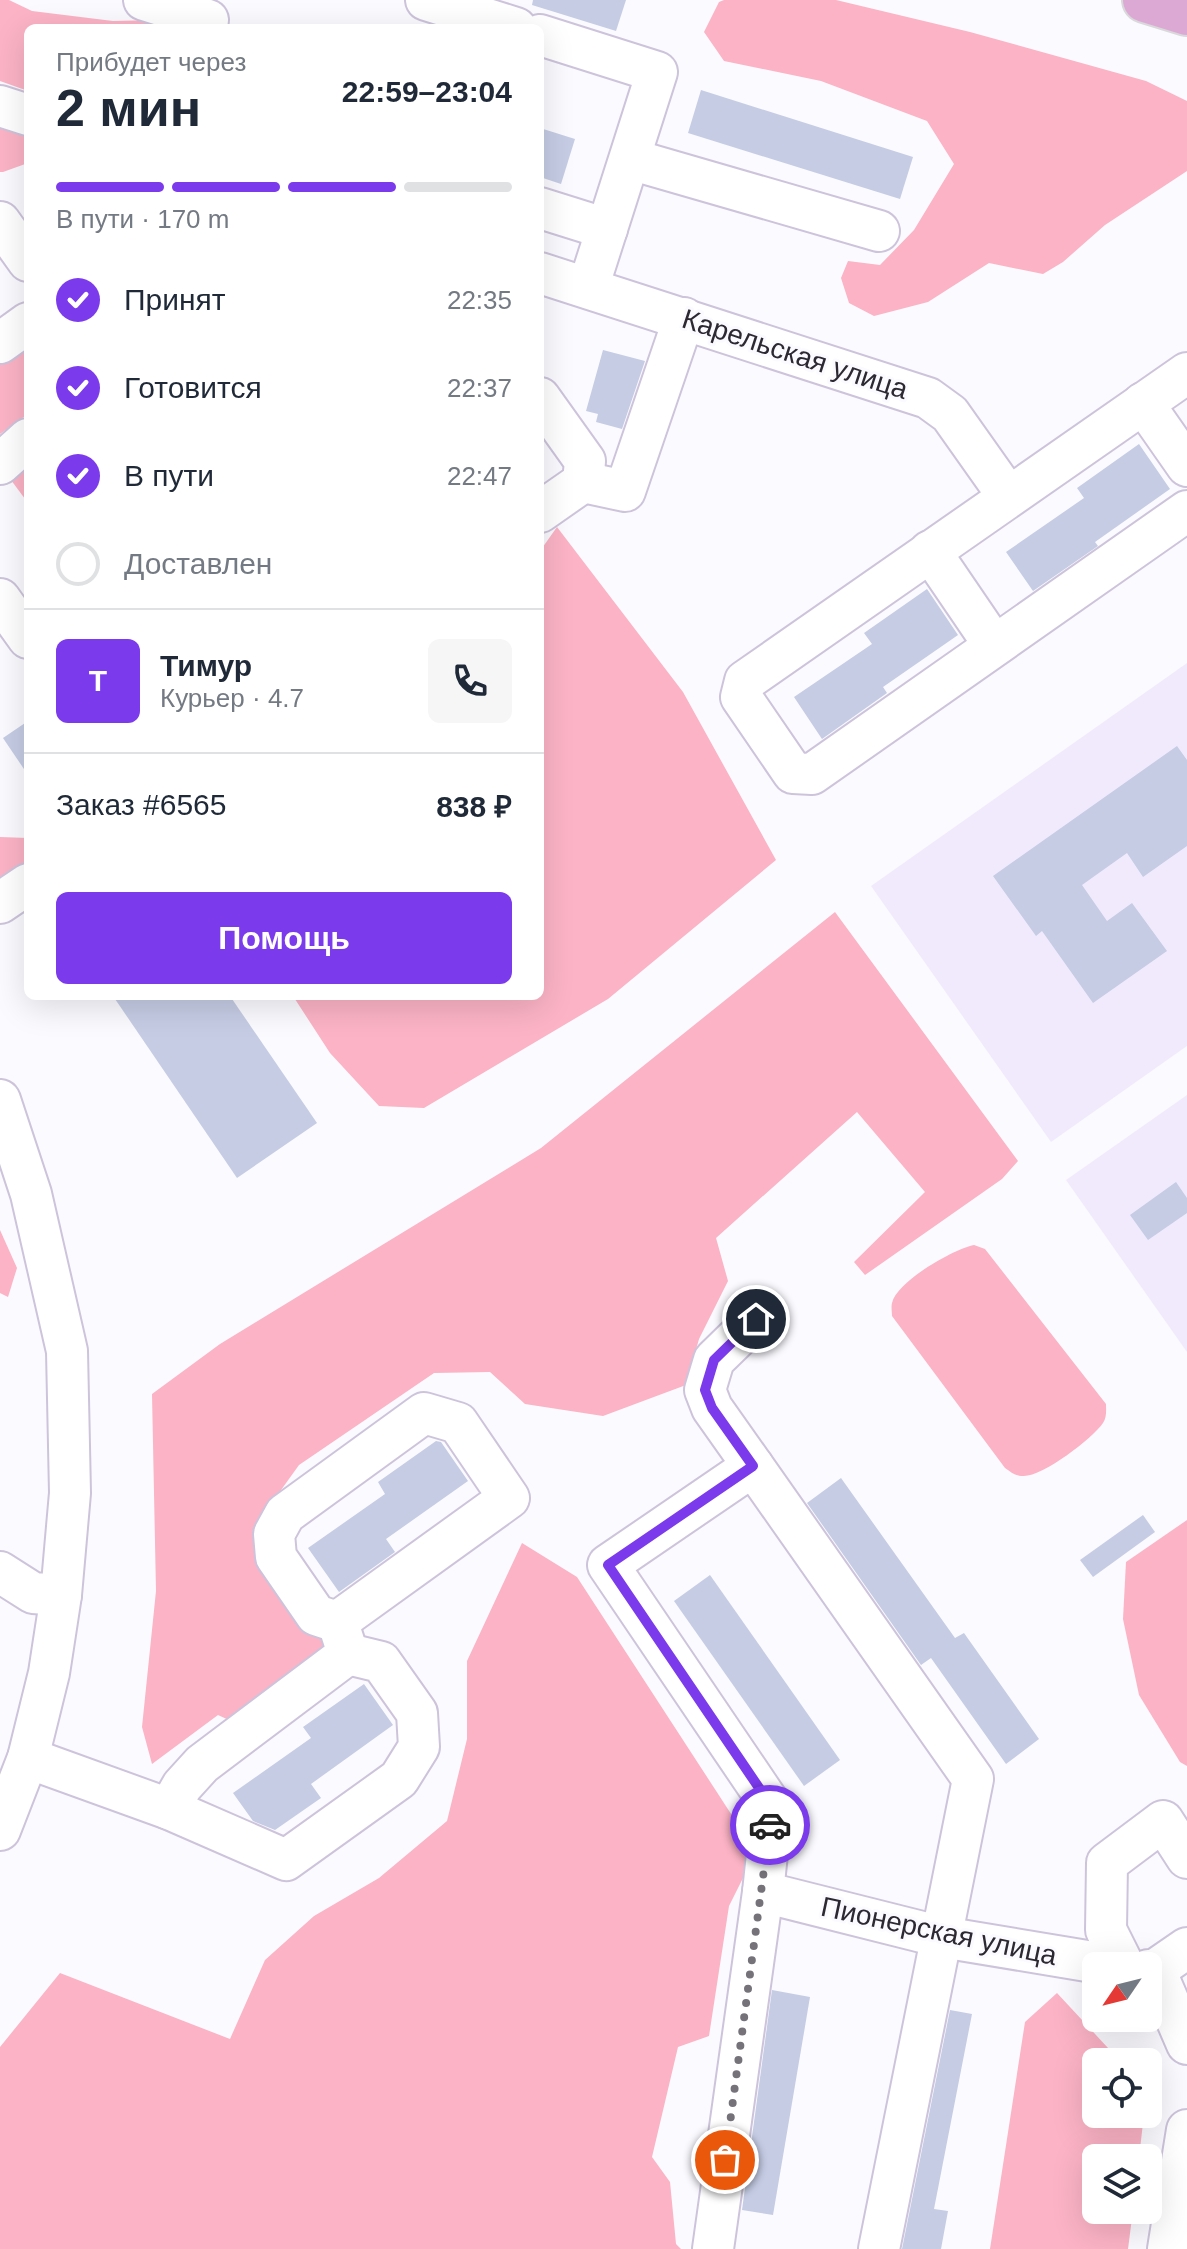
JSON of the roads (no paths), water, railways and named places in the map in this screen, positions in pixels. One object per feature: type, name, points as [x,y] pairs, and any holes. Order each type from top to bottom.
[{"type":"main road","points":[[1145,0],[1187,13]]},
{"type":"street","points":[[144,0],[209,16]]},
{"type":"street","points":[[426,0],[503,24]]},
{"type":"street","points":[[544,36],[657,72],[588,288]]},
{"type":"street","points":[[0,106],[24,114]]},
{"type":"street","points":[[630,159],[879,231]]},
{"type":"street","points":[[544,209],[607,229]]},
{"type":"street","points":[[0,222],[24,255]]},
{"type":"street","name":"Карельская улица","points":[[544,274],[928,398],[950,414],[1008,496]]},
{"type":"street","points":[[544,509],[583,482],[625,491],[684,318]]},
{"type":"street","points":[[0,343],[24,326]]},
{"type":"street","points":[[1187,373],[745,681],[741,697],[793,773],[812,774],[1187,511]]},
{"type":"street","points":[[1143,403],[1187,466]]},
{"type":"street","points":[[544,404],[585,461],[583,482]]},
{"type":"street","points":[[0,464],[24,443]]},
{"type":"street","points":[[930,551],[994,645]]},
{"type":"street","points":[[0,599],[24,632]]},
{"type":"street","points":[[0,903],[24,887]]},
{"type":"street","points":[[0,1100],[31,1194],[67,1351],[70,1493],[61,1595],[49,1673],[28,1758],[0,1830]]},
{"type":"street","points":[[756,1319],[714,1360],[705,1390],[712,1408],[973,1779],[879,2249]]},
{"type":"street","points":[[28,1758],[169,1809],[286,1860],[399,1779],[419,1747],[417,1713],[381,1662],[343,1638],[316,1615],[276,1557],[274,1534],[285,1514],[424,1413],[458,1423],[509,1498],[343,1638],[202,1764],[182,1786],[169,1809]]},
{"type":"street","points":[[713,2249],[772,1807],[608,1565],[753,1466]]},
{"type":"street","points":[[0,1572],[33,1593],[61,1595]]},
{"type":"street","points":[[1123,1952],[1106,1930],[1107,1863],[1163,1821],[1187,1858]]},
{"type":"street","name":"Пионерская улица","points":[[763,1892],[942,1937],[1082,1959]]},
{"type":"street","points":[[1162,1958],[1187,1948]]},
{"type":"street","points":[[1162,2007],[1187,2044]]},
{"type":"street","points":[[1168,2249],[1187,2130]]}]
